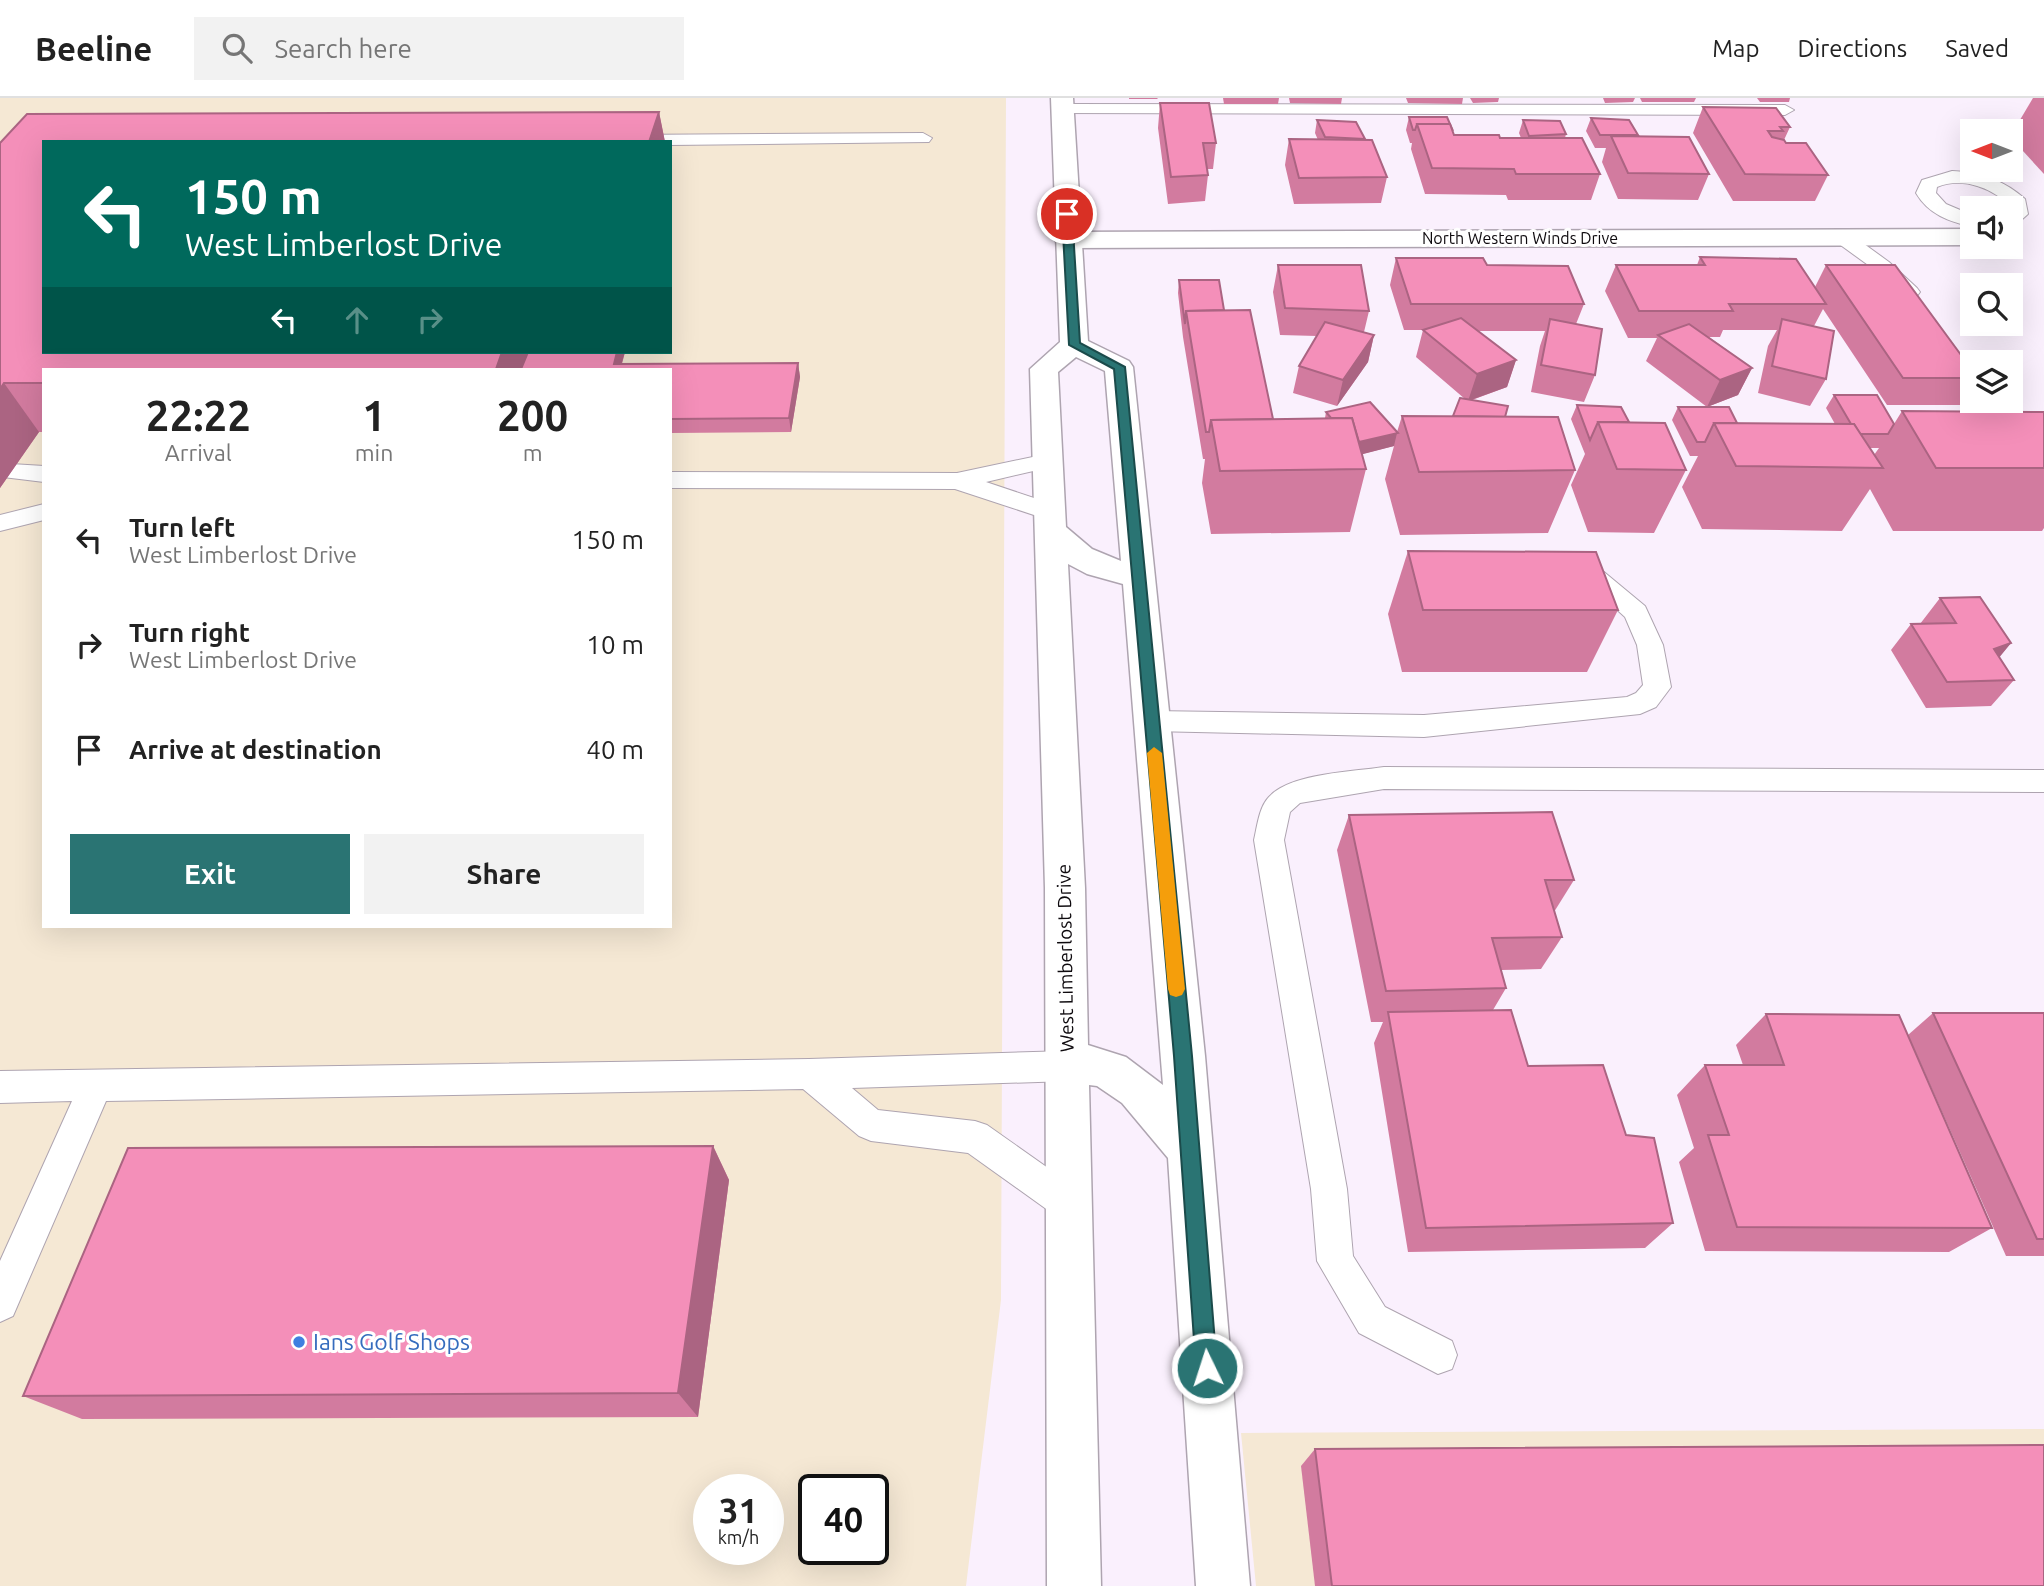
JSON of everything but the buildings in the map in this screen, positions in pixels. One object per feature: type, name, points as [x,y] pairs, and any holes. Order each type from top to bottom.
[{"type":"street","points":[[1063,104],[1074,345],[1119,367],[1190,1151],[1223,1586]]},
{"type":"street","name":"North Western Winds Drive","points":[[1068,240],[1960,237]]},
{"type":"street","name":"West Limberlost Drive","points":[[1074,345],[1044,369],[1065,888],[1074,1586]]},
{"type":"street","points":[[1050,521],[1084,561],[1104,569],[1138,575]]},
{"type":"street","points":[[1068,1066],[1095,1065],[1126,1082],[1149,1101],[1190,1151]]},
{"type":"lane","points":[[1063,104],[1785,110]]},
{"type":"lane","points":[[605,140],[923,138]]},
{"type":"lane","points":[[1960,217],[1934,204],[1926,193],[1929,184],[1952,178],[1975,180],[1997,187],[2009,196]]},
{"type":"lane","points":[[1842,237],[1905,285],[1920,305]]},
{"type":"lane","points":[[1954,423],[2006,423],[1999,413]]},
{"type":"lane","points":[[672,480],[957,481],[1047,461]]},
{"type":"lane","points":[[11,472],[42,474]]},
{"type":"lane","points":[[957,481],[1050,521]]},
{"type":"lane","points":[[0,523],[42,512]]},
{"type":"lane","points":[[1152,721],[1424,726],[1630,707],[1646,699],[1657,687],[1650,645],[1636,612],[1595,578]]},
{"type":"lane","points":[[1438,1355],[1372,1320],[1335,1261],[1329,1189],[1269,840],[1277,807],[1292,793],[1384,778],[2044,781]]},
{"type":"lane","points":[[0,1087],[1068,1066]]},
{"type":"lane","points":[[809,1073],[871,1125],[975,1137],[1069,1204]]},
{"type":"lane","points":[[0,1303],[96,1086]]},
{"type":"shaded area","points":[[0,98],[1006,98],[1001,1300],[966,1586],[0,1586]]},
{"type":"shaded area","points":[[2044,1429],[2044,1586],[1256,1586],[1241,1433]]},
{"type":"slow traffic","points":[[1154,753],[1176,989]]},
{"type":"place","name":"Ians Golf Shops","points":[[299,1342]]},
{"type":"route","points":[[1067,214],[1074,345],[1119,367],[1183,1056],[1207,1368]]}]
